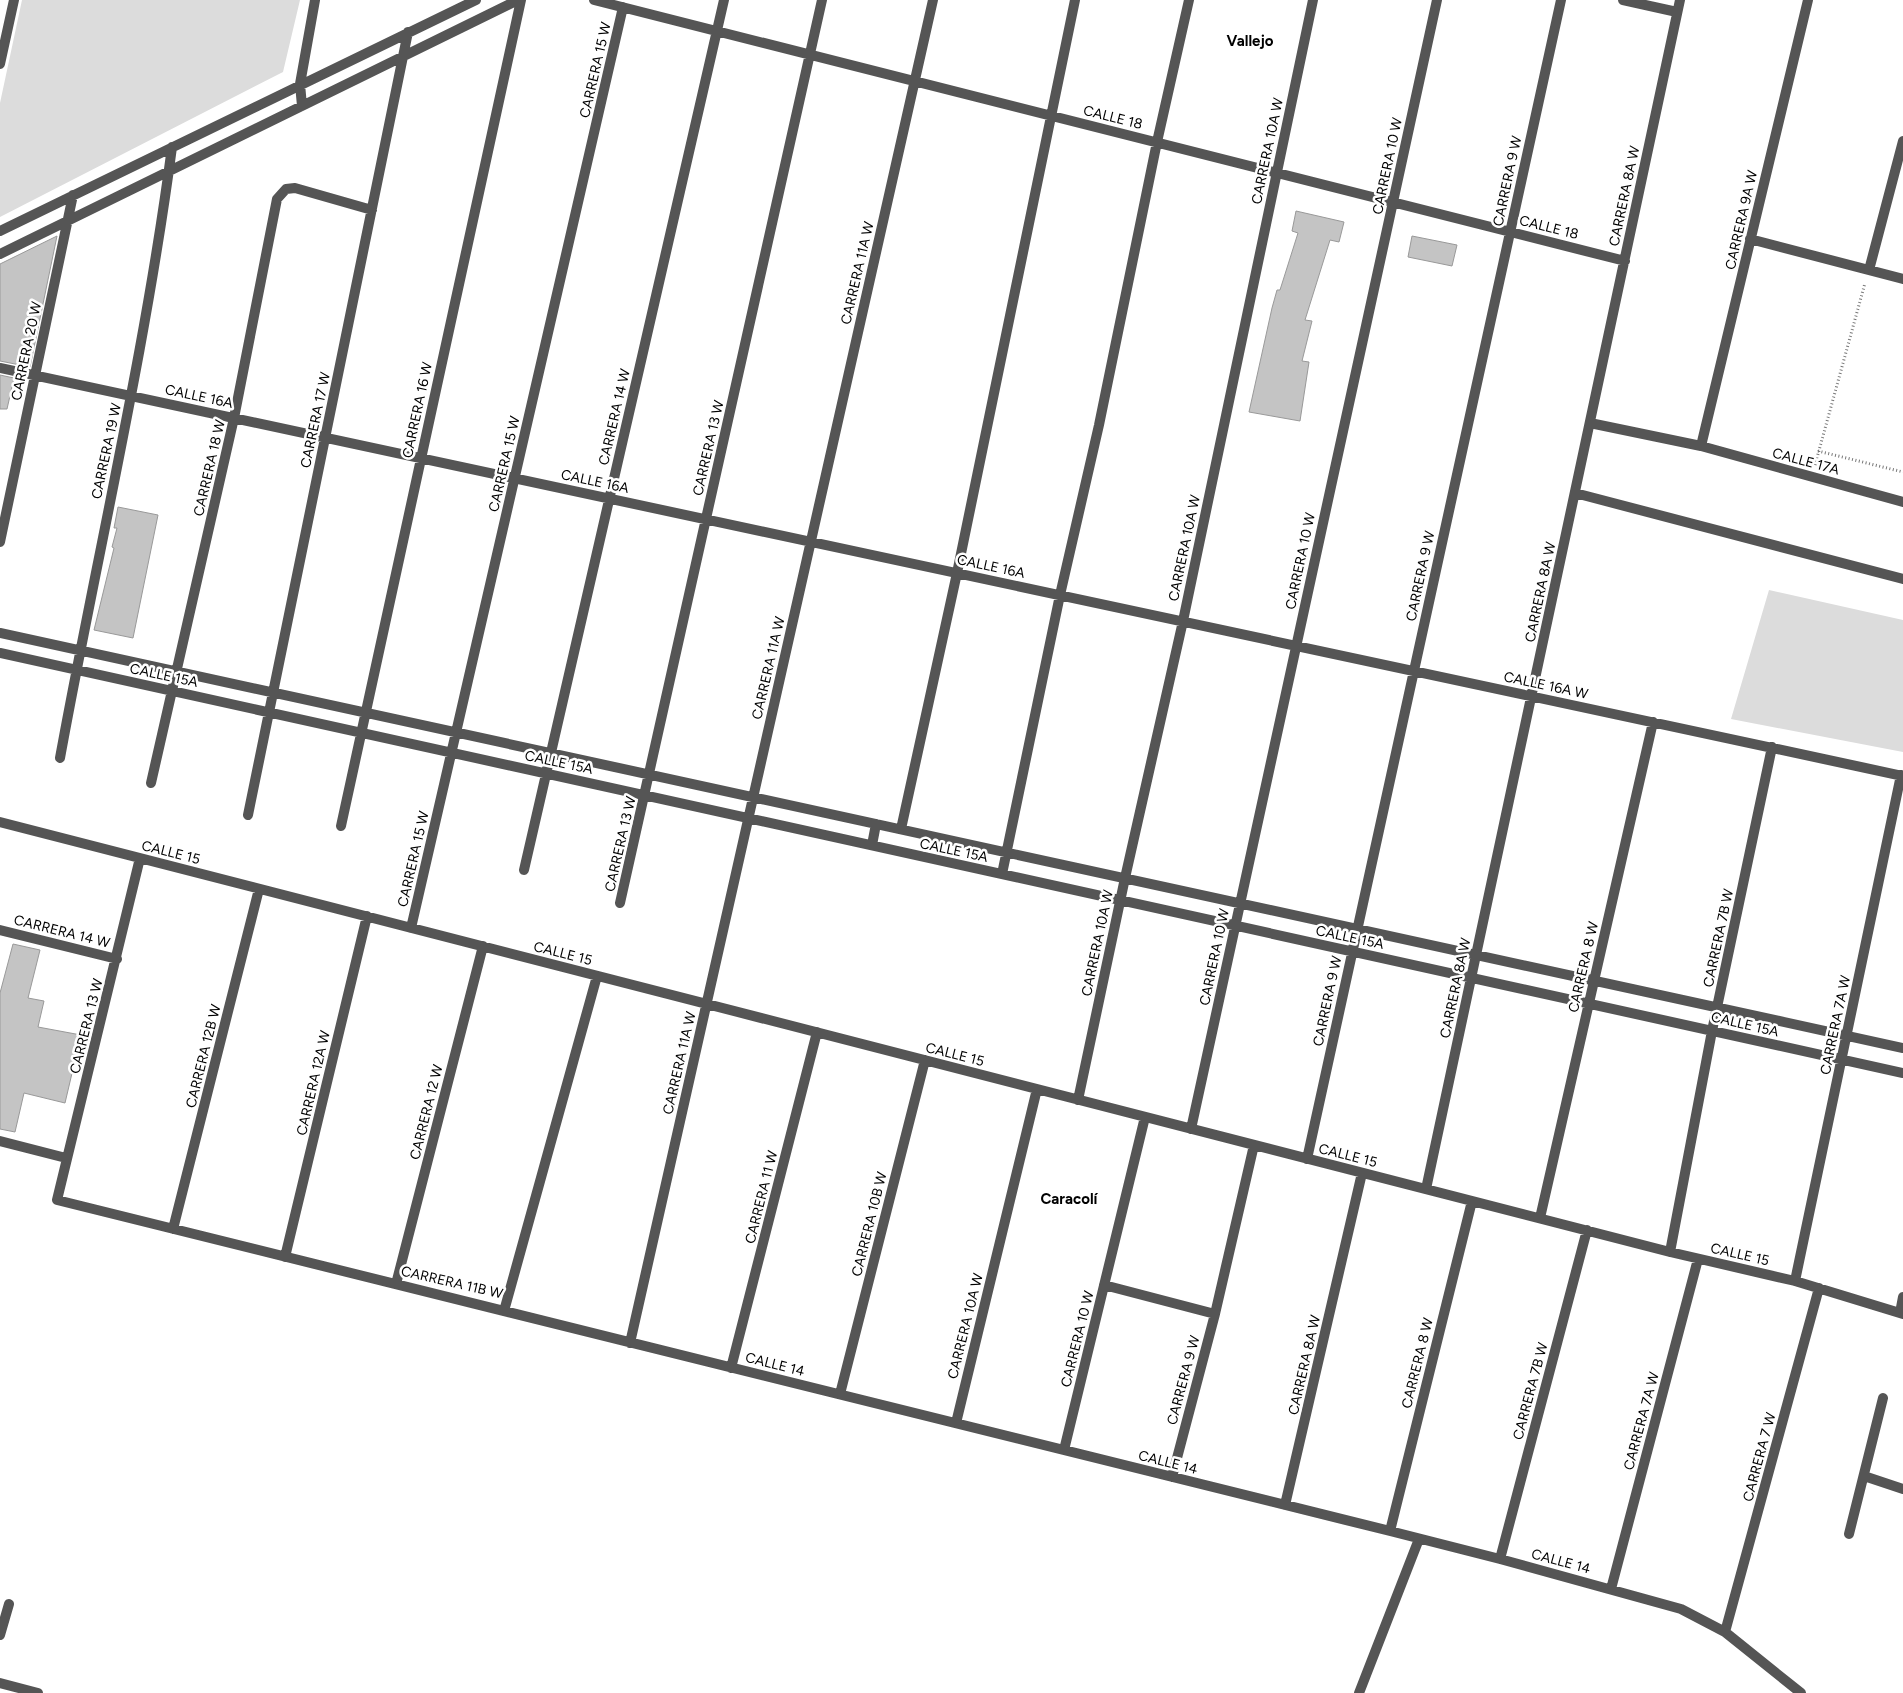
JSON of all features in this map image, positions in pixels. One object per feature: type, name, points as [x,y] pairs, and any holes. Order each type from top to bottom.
[{"type":"street","points":[[0,64],[14,0]]},
{"type":"street","points":[[302,106],[300,84],[315,0]]},
{"type":"street","points":[[0,231],[476,0]]},
{"type":"street","points":[[0,254],[520,0]]},
{"type":"street","name":"CARRERA 16 W","points":[[341,826],[520,0]]},
{"type":"street","name":"CALLE 18","points":[[594,0],[1624,260]]},
{"type":"street","name":"CARRERA 14 W","points":[[524,870],[724,0]]},
{"type":"street","name":"CARRERA 13 W","points":[[620,903],[822,0]]},
{"type":"street","name":"CARRERA 11A W","points":[[630,1342],[932,0]]},
{"type":"street","points":[[901,830],[957,573],[1075,0]]},
{"type":"street","points":[[1002,874],[1008,853],[1060,595],[1099,425],[1157,142],[1190,0]]},
{"type":"street","name":"CARRERA 10A W","points":[[1078,1100],[1120,900],[1183,621],[1313,0]]},
{"type":"street","name":"CARRERA 10 W","points":[[1191,1129],[1437,0]]},
{"type":"street","name":"CARRERA 9 W","points":[[1307,1158],[1561,0]]},
{"type":"street","points":[[1623,0],[1677,12]]},
{"type":"street","name":"CARRERA 8A W","points":[[1426,1189],[1680,0]]},
{"type":"street","name":"CARRERA 9A W","points":[[1701,446],[1808,0]]},
{"type":"street","name":"CARRERA 15 W","points":[[411,928],[623,7]]},
{"type":"street","name":"CARRERA 17 W","points":[[248,814],[408,32]]},
{"type":"street","points":[[1869,270],[1903,141]]},
{"type":"street","name":"CARRERA 19 W","points":[[60,758],[132,396],[172,147]]},
{"type":"street","name":"CARRERA 18 W","points":[[151,783],[234,418],[277,199],[286,189],[295,188],[372,210]]},
{"type":"street","name":"CARRERA 20 W","points":[[0,542],[73,195]]},
{"type":"street","points":[[1750,239],[1903,279]]},
{"type":"street","name":"CALLE 16A","points":[[0,368],[1183,621]]},
{"type":"street","name":"CALLE 17A","points":[[1590,423],[1701,446],[1903,502]]},
{"type":"street","points":[[1575,493],[1903,580]]},
{"type":"street","name":"CALLE 16A W","points":[[1183,621],[1902,775]]},
{"type":"street","name":"CALLE 15A","points":[[0,633],[1903,1048]]},
{"type":"street","name":"CALLE 15A","points":[[0,653],[1903,1073]]},
{"type":"street","name":"CARRERA 8 W","points":[[1540,1218],[1653,722]]},
{"type":"street","name":"CARRERA 7B W","points":[[1670,1252],[1716,1007],[1772,747]]},
{"type":"street","name":"CARRERA 7A W","points":[[1795,1281],[1902,775]]},
{"type":"street","name":"CALLE 15","points":[[0,822],[1670,1252],[1795,1281],[1902,1314]]},
{"type":"street","points":[[872,845],[876,824]]},
{"type":"street","name":"CARRERA 13 W","points":[[57,1200],[140,858]]},
{"type":"street","name":"CARRERA 12B W","points":[[173,1229],[259,889]]},
{"type":"street","name":"CARRERA 12A W","points":[[285,1257],[367,916]]},
{"type":"street","name":"CARRERA 14 W","points":[[0,930],[117,959]]},
{"type":"street","name":"CARRERA 12 W","points":[[396,1284],[483,946]]},
{"type":"street","name":"CARRERA 11B W","points":[[57,1200],[504,1311],[597,976]]},
{"type":"street","name":"CARRERA 11 W","points":[[731,1368],[817,1032]]},
{"type":"street","name":"CARRERA 10B W","points":[[840,1394],[925,1060]]},
{"type":"street","name":"CARRERA 10A W","points":[[956,1423],[1037,1089]]},
{"type":"street","name":"CARRERA 10 W","points":[[1064,1450],[1145,1117]]},
{"type":"street","points":[[0,1142],[66,1158]]},
{"type":"street","name":"CARRERA 9 W","points":[[1172,1477],[1216,1314],[1254,1145]]},
{"type":"street","name":"CARRERA 8A W","points":[[1285,1505],[1362,1173]]},
{"type":"street","name":"CARRERA 8 W","points":[[1390,1531],[1472,1201]]},
{"type":"street","name":"CARRERA 7B W","points":[[1500,1558],[1586,1230]]},
{"type":"street","name":"CARRERA 7A W","points":[[1610,1589],[1698,1259]]},
{"type":"street","points":[[1104,1285],[1216,1314]]},
{"type":"street","name":"CARRERA 7 W","points":[[1725,1632],[1819,1288]]},
{"type":"street","points":[[1902,1314],[1903,1297]]},
{"type":"street","name":"CALLE 14","points":[[504,1311],[1500,1558],[1681,1609],[1725,1632],[1801,1693]]},
{"type":"street","points":[[1849,1534],[1883,1398]]},
{"type":"street","points":[[1864,1476],[1903,1489]]},
{"type":"street","points":[[1359,1693],[1419,1539]]},
{"type":"street","points":[[0,1635],[9,1604]]},
{"type":"street","points":[[0,1683],[38,1693]]},
{"type":"path","points":[[1812,477],[1869,270]]},
{"type":"path","points":[[1818,451],[1903,472]]},
{"type":"shaded area","points":[[22,0],[300,0],[283,72],[0,217],[0,103]]},
{"type":"shaded area","points":[[1769,590],[1903,620],[1903,752],[1731,719]]},
{"type":"building","points":[[1296,211],[1344,222],[1339,242],[1330,240],[1305,320],[1312,321],[1302,361],[1309,362],[1300,421],[1249,412],[1272,308],[1277,290],[1280,290],[1298,233],[1292,231]]},
{"type":"building","points":[[57,236],[30,367],[0,361],[0,264]]},
{"type":"building","points":[[1412,236],[1457,245],[1452,266],[1408,257]]},
{"type":"building","points":[[0,375],[14,378],[7,409],[0,409]]},
{"type":"building","points":[[118,507],[158,515],[133,638],[94,630],[114,548],[112,547],[117,528],[114,528]]},
{"type":"building","points":[[13,944],[40,950],[28,998],[44,1001],[38,1027],[81,1035],[65,1103],[24,1093],[15,1132],[0,1129],[0,993]]},
{"type":"district","name":"Vallejo","points":[[1250,41]]},
{"type":"district","name":"Caracolí","points":[[1069,1199]]}]
